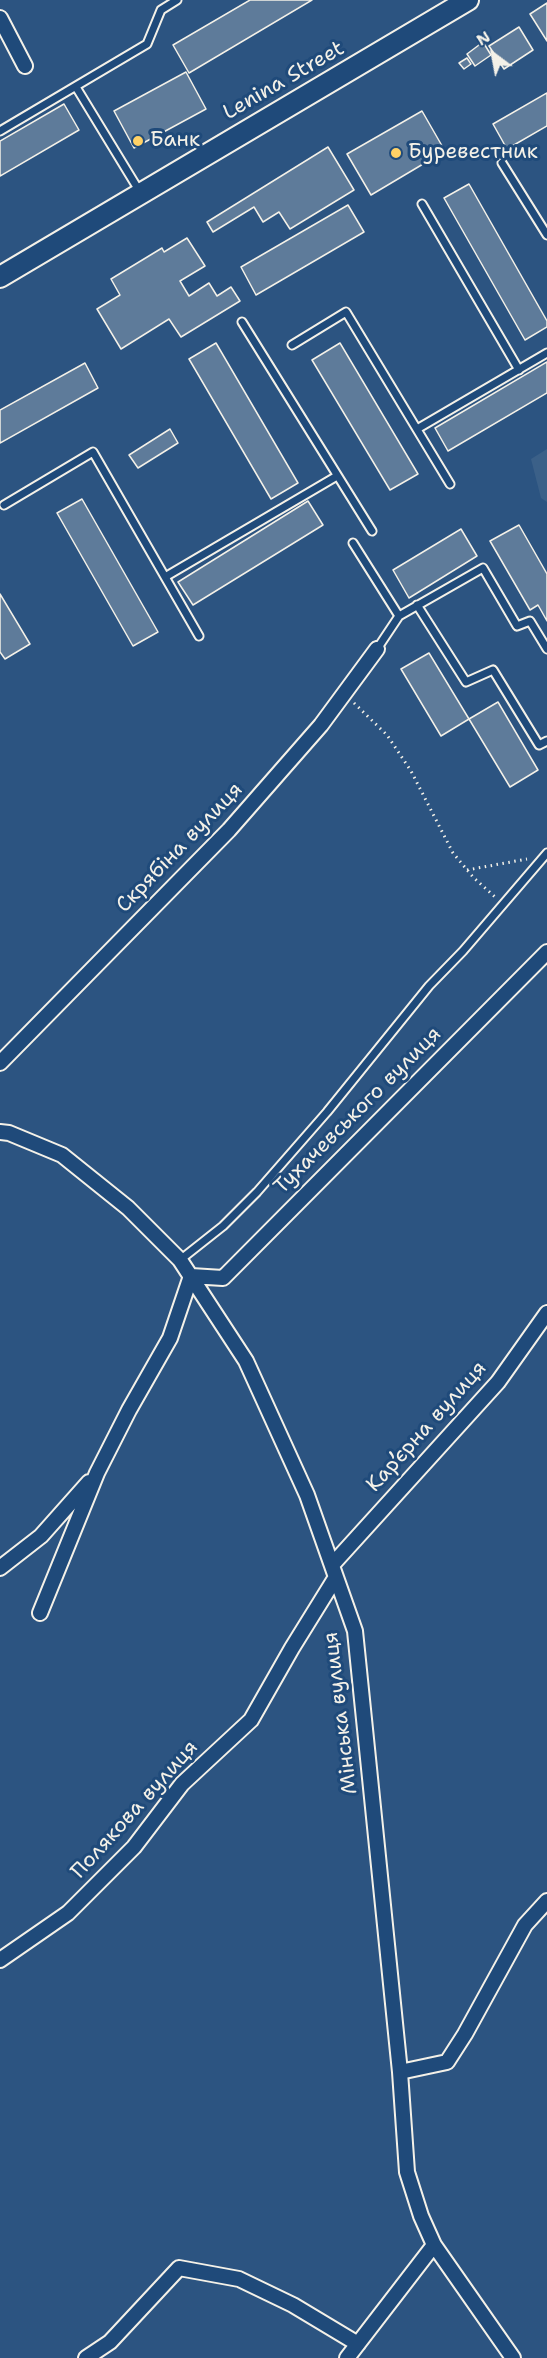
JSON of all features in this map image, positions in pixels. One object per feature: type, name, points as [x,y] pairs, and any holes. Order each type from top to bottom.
[{"type":"street","name":"Lenina Street","points":[[0,277],[468,0]]},
{"type":"street","points":[[0,18],[25,66]]},
{"type":"street","name":"Скрябіна вулиця","points":[[0,1063],[230,830],[321,725],[377,650]]},
{"type":"street","name":"Тухачевського вулиця","points":[[191,1276],[223,1278],[547,952]]},
{"type":"street","name":"Мінська вулиця","points":[[0,1132],[9,1133],[62,1155],[128,1208],[180,1260],[246,1361],[307,1494],[355,1631],[400,2072],[407,2172],[421,2216],[434,2245],[513,2358]]},
{"type":"street","points":[[40,1613],[97,1473],[129,1410],[170,1338],[191,1276]]},
{"type":"street","name":"Кар’єрна вулиця","points":[[334,1571],[498,1382],[547,1312]]},
{"type":"street","points":[[0,1568],[41,1536],[97,1473]]},
{"type":"street","name":"Полякова вулиця","points":[[0,1960],[68,1913],[134,1847],[182,1784],[251,1720],[334,1571]]},
{"type":"street","points":[[400,2072],[447,2062],[525,1925],[547,1902]]},
{"type":"street","points":[[347,2358],[434,2245]]},
{"type":"street","points":[[86,2358],[110,2342],[179,2268],[239,2279],[293,2305],[358,2344]]},
{"type":"lane","points":[[0,131],[147,44],[161,10],[177,0]]},
{"type":"lane","points":[[76,87],[140,193]]},
{"type":"lane","points":[[502,163],[547,235]]},
{"type":"lane","points":[[422,204],[519,370]]},
{"type":"lane","points":[[292,345],[346,312],[450,484]]},
{"type":"lane","points":[[242,322],[372,531]]},
{"type":"lane","points":[[417,429],[547,353]]},
{"type":"lane","points":[[4,505],[93,452],[199,636]]},
{"type":"lane","points":[[165,577],[337,476]]},
{"type":"lane","points":[[353,543],[399,616]]},
{"type":"lane","points":[[377,650],[399,616],[483,568],[517,626],[530,621],[547,649]]},
{"type":"lane","points":[[417,605],[466,682],[493,670],[539,745],[547,741]]},
{"type":"lane","points":[[180,1260],[223,1226],[257,1192],[327,1112],[429,986],[463,951],[547,854]]},
{"type":"path","points":[[344,693],[387,735],[411,771],[453,853],[467,870],[503,904]]},
{"type":"path","points":[[467,870],[502,865],[547,854]]},
{"type":"shaded area","points":[[547,449],[547,502],[541,498],[531,459]]},
{"type":"building","points":[[250,0],[312,0],[189,73],[173,45]]},
{"type":"building","points":[[547,3],[547,41],[530,14]]},
{"type":"building","points":[[519,27],[533,50],[504,69],[489,46]]},
{"type":"building","points":[[483,42],[491,55],[475,66],[467,54]]},
{"type":"building","points":[[467,58],[471,64],[464,69],[459,63]]},
{"type":"building","points":[[186,72],[206,109],[134,148],[114,111]]},
{"type":"building","points":[[547,93],[547,126],[507,149],[493,124]]},
{"type":"building","points":[[64,104],[79,130],[0,176],[0,141]]},
{"type":"building","name":"Буревестник","points":[[422,111],[445,151],[371,195],[347,154]]},
{"type":"building","points":[[328,147],[354,190],[290,229],[279,212],[263,222],[254,207],[213,232],[207,222]]},
{"type":"building","points":[[469,184],[547,321],[547,327],[525,340],[444,198]]},
{"type":"building","points":[[348,205],[364,232],[256,295],[241,267]]},
{"type":"building","points":[[187,238],[205,266],[180,281],[189,296],[209,283],[217,296],[231,287],[240,301],[181,337],[169,319],[121,349],[97,309],[120,295],[111,279],[162,248],[164,252]]},
{"type":"building","points":[[216,343],[298,483],[271,499],[189,359]]},
{"type":"building","points":[[340,343],[418,474],[390,490],[312,360]]},
{"type":"building","points":[[547,362],[547,393],[448,451],[435,428]]},
{"type":"building","points":[[85,363],[98,388],[0,443],[0,410]]},
{"type":"building","points":[[170,429],[178,443],[138,468],[129,455]]},
{"type":"building","points":[[82,499],[158,632],[133,646],[57,513]]},
{"type":"building","points":[[308,501],[323,525],[193,605],[178,582]]},
{"type":"building","points":[[519,525],[547,574],[547,621],[538,605],[530,610],[490,541]]},
{"type":"building","points":[[461,529],[477,556],[409,598],[393,570]]},
{"type":"building","points":[[0,594],[30,644],[5,659],[0,652]]},
{"type":"building","points":[[429,653],[469,719],[441,736],[401,669]]},
{"type":"building","points":[[498,702],[538,770],[510,787],[469,719]]},
{"type":"place","name":"Банк","points":[[138,141]]},
{"type":"place","name":"Буревестник","points":[[396,153]]}]
